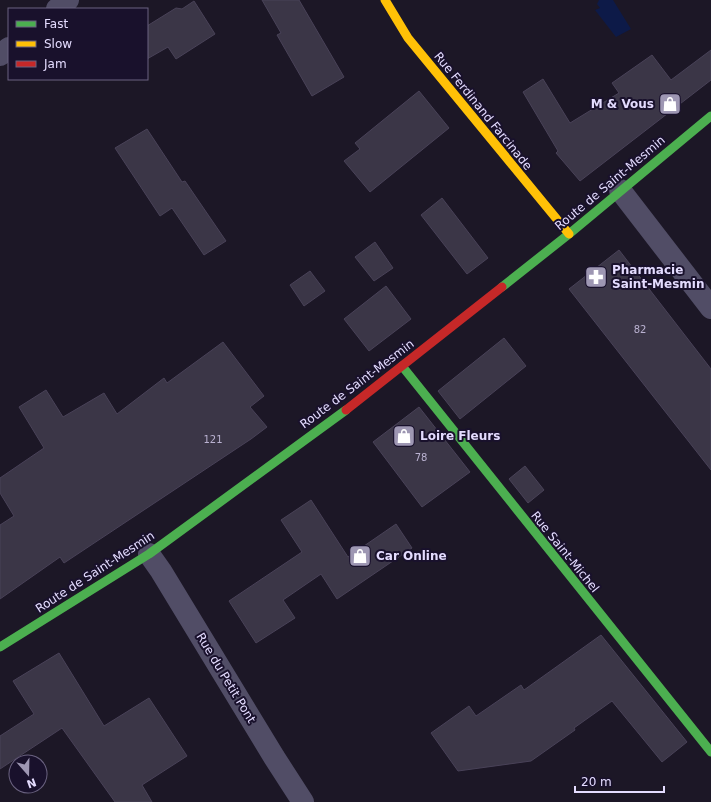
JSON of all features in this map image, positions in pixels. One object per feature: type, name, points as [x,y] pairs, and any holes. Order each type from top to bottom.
[{"type":"main road","name":"Rue Ferdinand Farcinade","points":[[386,0],[408,38],[568,234]]},
{"type":"main road","name":"Route de Saint-Mesmin","points":[[0,648],[149,554],[402,366],[568,234],[711,116]]},
{"type":"main road","name":"Rue Saint-Michel","points":[[402,366],[711,752]]},
{"type":"street","points":[[58,8],[68,0]]},
{"type":"street","points":[[0,55],[8,49]]},
{"type":"street","points":[[620,190],[711,308]]},
{"type":"street","name":"Rue du Petit Pont","points":[[149,554],[161,571],[303,802]]},
{"type":"water","points":[[599,0],[613,0],[631,29],[616,37],[595,10],[600,8],[597,4]]},
{"type":"building","points":[[262,0],[299,0],[344,77],[312,96],[277,35],[281,33]]},
{"type":"building","points":[[194,1],[215,34],[176,59],[168,47],[148,58],[148,25],[176,8],[182,9]]},
{"type":"building","points":[[711,50],[711,80],[580,181],[556,153],[558,151],[523,92],[543,79],[570,123],[619,93],[612,83],[652,55],[671,80]]},
{"type":"building","points":[[419,91],[449,128],[370,192],[344,161],[360,149],[355,143]]},
{"type":"building","points":[[147,129],[182,182],[185,181],[226,241],[204,255],[172,208],[160,216],[115,148]]},
{"type":"building","points":[[442,198],[488,258],[467,274],[421,215]]},
{"type":"building","points":[[375,242],[393,268],[374,281],[355,257]]},
{"type":"building","points":[[619,250],[711,369],[711,470],[569,289]]},
{"type":"building","points":[[310,271],[325,291],[304,306],[290,285]]},
{"type":"building","points":[[386,286],[411,319],[369,351],[344,319]]},
{"type":"building","points":[[504,338],[526,366],[460,419],[438,391]]},
{"type":"building","points":[[223,342],[264,396],[250,407],[267,427],[64,563],[60,557],[0,599],[0,525],[14,516],[0,493],[0,478],[44,448],[19,407],[46,390],[63,417],[104,393],[117,414],[164,378],[167,383]]},
{"type":"building","points":[[419,407],[470,472],[422,507],[373,442]]},
{"type":"building","points":[[525,466],[544,490],[528,503],[509,479]]},
{"type":"building","points":[[311,500],[348,557],[396,524],[412,548],[337,599],[321,574],[283,600],[295,618],[256,643],[229,601],[302,552],[281,520]]},
{"type":"building","points":[[601,635],[687,742],[662,762],[612,701],[574,728],[575,730],[531,761],[458,771],[431,733],[469,706],[476,716],[521,685],[524,690]]},
{"type":"building","points":[[59,653],[104,726],[149,698],[187,756],[142,785],[152,802],[115,802],[62,728],[23,754],[8,754],[8,764],[0,769],[0,736],[34,714],[13,681]]},
{"type":"traffic: fast","points":[[502,287],[569,234],[711,116]]},
{"type":"traffic: fast","points":[[402,366],[711,752]]},
{"type":"traffic: fast","points":[[0,647],[149,554],[346,410]]},
{"type":"traffic: slow","points":[[385,0],[408,38],[569,234]]},
{"type":"traffic: jam","points":[[346,410],[502,287]]},
{"type":"place","name":"M & Vous","points":[[670,104]]},
{"type":"place","name":"Pharmacie Saint-Mesmin","points":[[596,277]]},
{"type":"place","name":"Loire Fleurs","points":[[404,436]]},
{"type":"place","name":"Car Online","points":[[360,556]]}]
